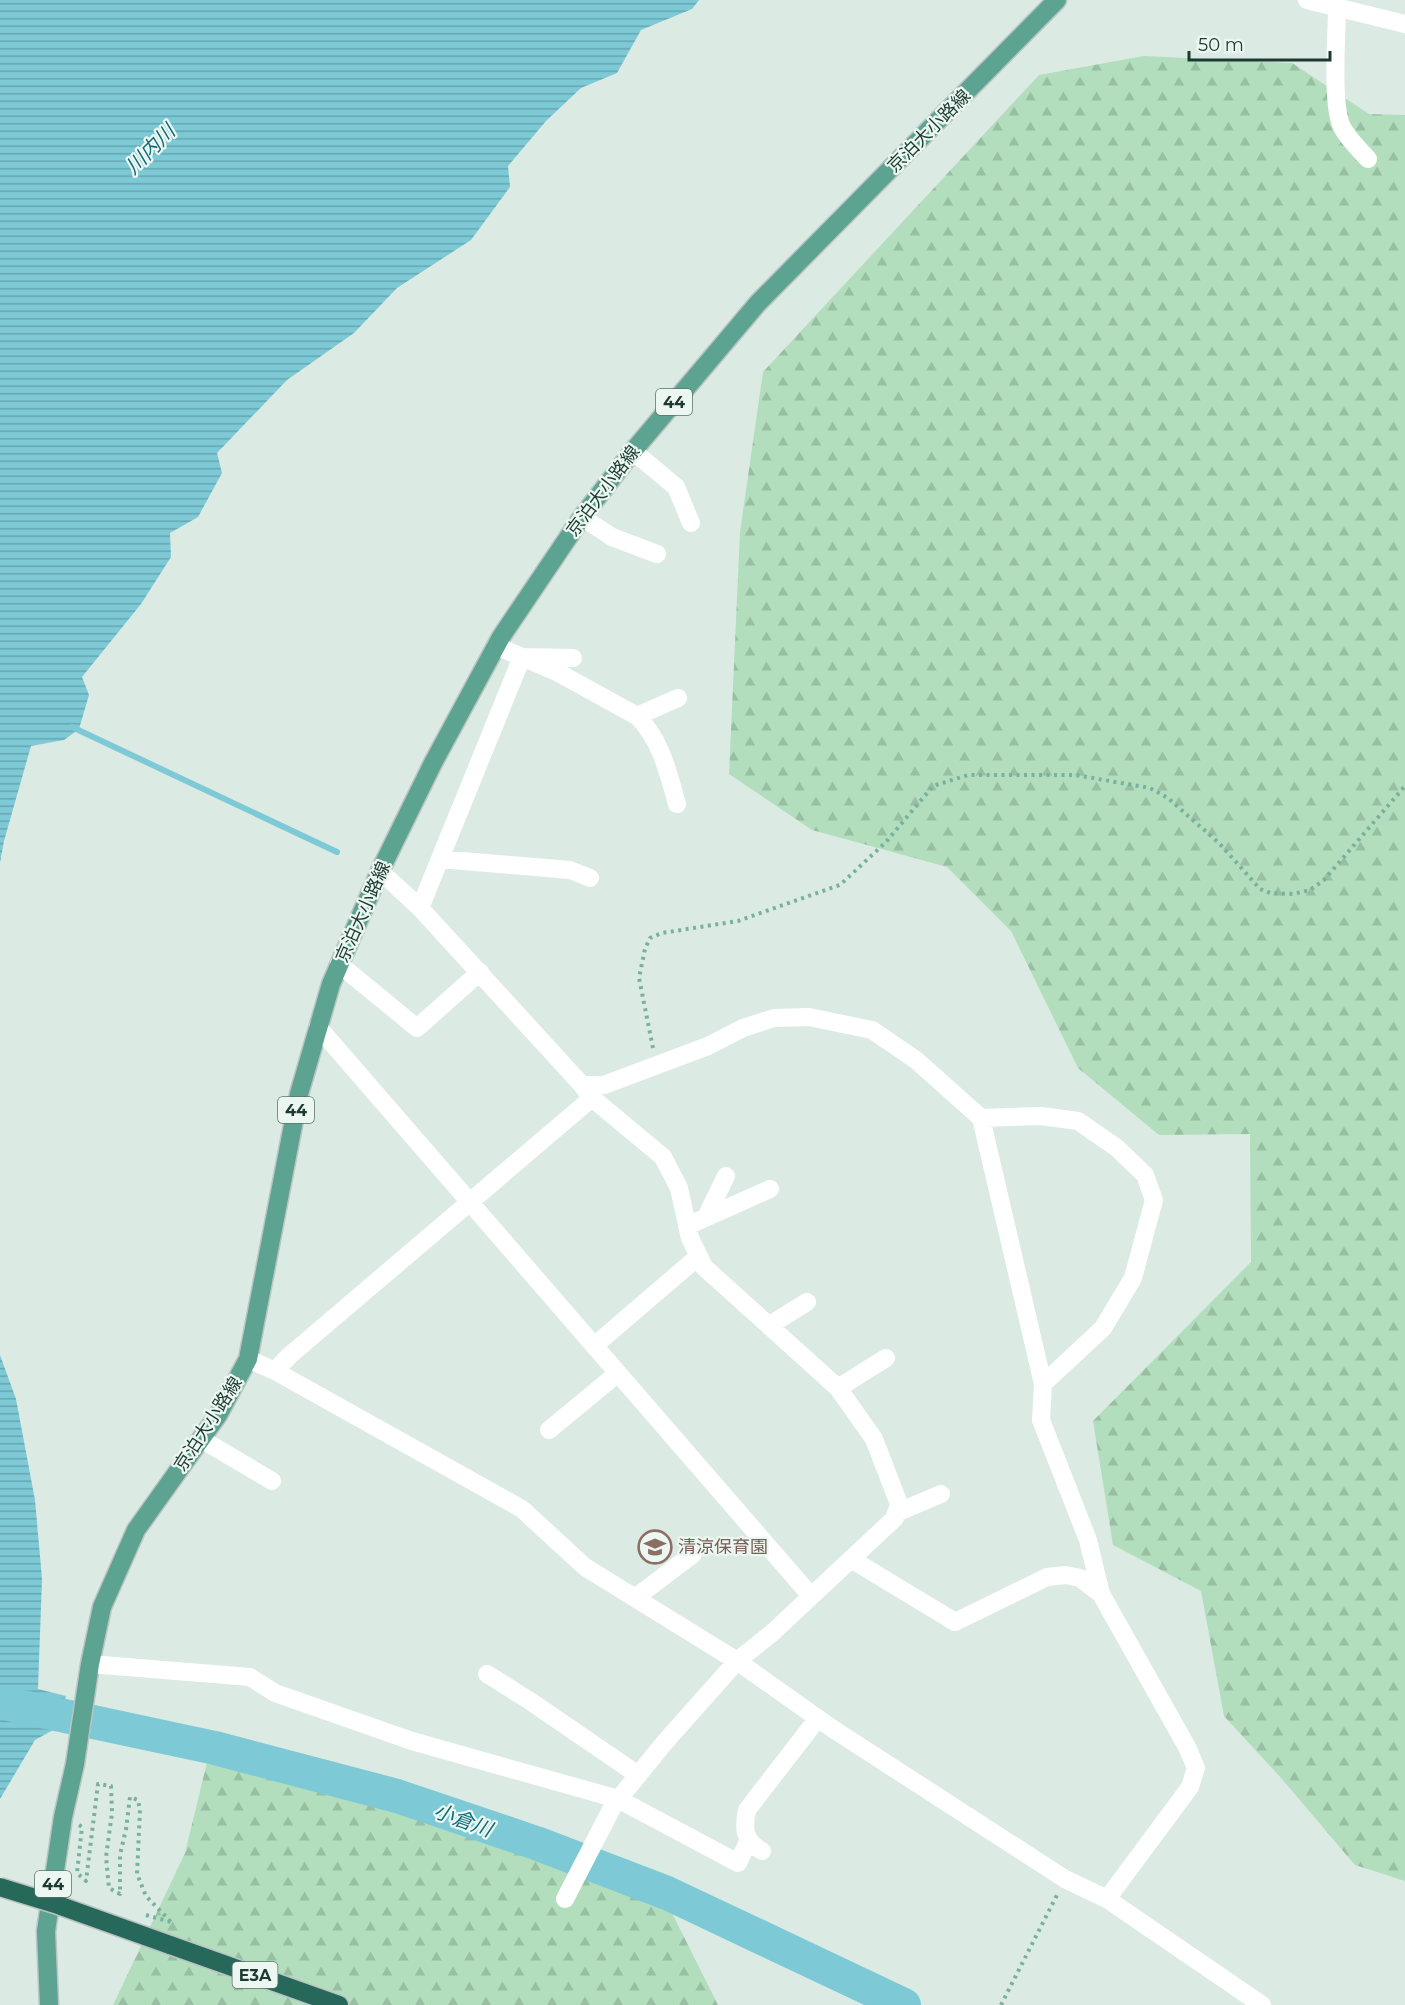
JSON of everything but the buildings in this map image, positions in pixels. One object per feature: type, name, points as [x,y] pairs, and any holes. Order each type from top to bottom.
[{"type":"highway","name":"E3A","points":[[0,1887],[58,1905],[339,2005]]},
{"type":"main road","name":"京泊大小路線","points":[[49,2005],[46,1931],[63,1816],[75,1764],[90,1664],[102,1607],[136,1530],[218,1415],[248,1359],[299,1094],[331,984],[380,871],[433,763],[496,646],[582,517],[633,451],[759,303],[1057,0]]},
{"type":"street","points":[[1307,0],[1405,24]]},
{"type":"street","points":[[1337,7],[1336,108],[1341,126],[1368,159]]},
{"type":"street","points":[[633,451],[676,487],[691,524]]},
{"type":"street","points":[[582,517],[612,537],[657,554]]},
{"type":"street","points":[[496,646],[557,672],[637,716],[648,727],[663,756],[676,804]]},
{"type":"street","points":[[522,657],[573,658]]},
{"type":"street","points":[[420,908],[522,657]]},
{"type":"street","points":[[637,716],[678,698]]},
{"type":"street","points":[[440,859],[570,870],[590,878]]},
{"type":"street","points":[[380,871],[420,908],[587,1091],[663,1157],[679,1188],[690,1238],[704,1267],[838,1388],[874,1439],[899,1504],[896,1518],[772,1633],[736,1661],[638,1775],[616,1802],[565,1899]]},
{"type":"street","points":[[339,964],[417,1028],[480,972]]},
{"type":"street","points":[[275,1371],[289,1356],[470,1202],[587,1091],[708,1046],[743,1028],[774,1018],[808,1017],[872,1030],[916,1060],[981,1118],[1043,1384],[1041,1420],[1088,1540],[1101,1594],[1187,1747],[1196,1768],[1190,1787],[1107,1899]]},
{"type":"street","points":[[318,1027],[811,1596]]},
{"type":"street","points":[[981,1118],[1041,1116],[1078,1121],[1118,1148],[1144,1175],[1154,1200],[1133,1278],[1103,1328],[1043,1384]]},
{"type":"street","points":[[706,1218],[726,1176]]},
{"type":"street","points":[[687,1226],[770,1189]]},
{"type":"street","points":[[594,1346],[699,1256]]},
{"type":"street","points":[[770,1325],[807,1302]]},
{"type":"street","points":[[838,1388],[886,1358]]},
{"type":"street","points":[[248,1359],[275,1371],[522,1509],[585,1567],[736,1661],[818,1718],[1065,1879],[1107,1899],[1262,2005]]},
{"type":"street","points":[[549,1431],[618,1373]]},
{"type":"street","points":[[201,1439],[272,1481]]},
{"type":"street","points":[[896,1513],[941,1494]]},
{"type":"street","points":[[635,1598],[693,1554]]},
{"type":"street","points":[[851,1559],[955,1622],[1047,1577],[1066,1575],[1080,1578],[1101,1594]]},
{"type":"street","points":[[90,1664],[250,1677],[275,1694],[412,1741],[616,1802],[738,1863],[755,1846],[744,1824],[747,1810],[818,1718]]},
{"type":"street","points":[[487,1674],[638,1775]]},
{"type":"path","points":[[657,1065],[639,978],[645,949],[650,938],[662,933],[738,921],[840,885],[886,842],[933,786],[968,775],[1075,775],[1150,788],[1168,798],[1220,844],[1260,889],[1270,893],[1293,894],[1310,890],[1324,880],[1405,786]]},
{"type":"path","points":[[63,1816],[82,1827],[76,1873],[86,1881],[98,1784],[111,1786],[112,1813],[106,1857],[109,1888],[120,1894],[120,1855],[130,1797],[138,1800],[140,1810],[137,1874],[146,1896],[171,1922]]},
{"type":"path","points":[[1002,2004],[1065,1879]]},
{"type":"green space","points":[[1144,56],[1292,63],[1369,114],[1405,115],[1405,1881],[1355,1865],[1281,1778],[1224,1716],[1201,1591],[1113,1545],[1093,1421],[1251,1262],[1250,1134],[1159,1135],[1078,1068],[1011,931],[947,867],[812,830],[729,774],[740,532],[763,372],[1039,75]]},
{"type":"green space","points":[[210,1750],[657,1883],[718,2005],[113,2005],[185,1853]]},
{"type":"water","name":"川内川","points":[[0,0],[699,0],[692,9],[641,30],[617,73],[581,88],[546,121],[508,166],[510,187],[471,240],[397,288],[354,333],[287,380],[217,453],[222,473],[198,517],[170,533],[171,557],[141,604],[82,677],[89,695],[79,729],[64,740],[31,746],[0,863]]},
{"type":"water","points":[[0,1355],[16,1399],[35,1500],[42,1579],[38,1689],[66,1696],[55,1729],[35,1740],[0,1799]]},
{"type":"waterway","points":[[72,727],[337,852]]},
{"type":"waterway","name":"小倉川","points":[[0,1702],[215,1748],[397,1796],[536,1843],[667,1893],[904,2005]]},
{"type":"place","name":"清涼保育園","points":[[655,1547]]}]
